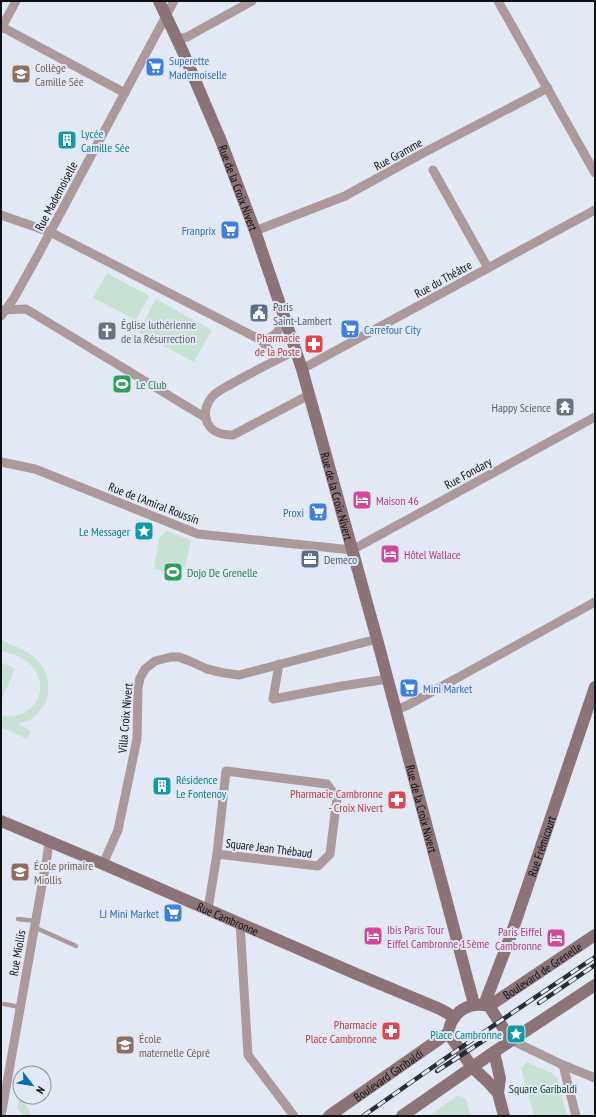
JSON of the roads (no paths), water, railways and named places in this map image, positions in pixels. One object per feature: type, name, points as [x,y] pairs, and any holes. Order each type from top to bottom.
[{"type":"street","points":[[16,1],[2,28],[125,93]]},
{"type":"street","name":"Rue de la Croix Nivert","points":[[159,1],[221,141],[255,231],[296,350],[396,710],[482,1005]]},
{"type":"street","name":"Rue Mademoiselle","points":[[3,312],[14,298],[174,1]]},
{"type":"street","points":[[177,40],[252,1]]},
{"type":"street","points":[[498,1],[595,173]]},
{"type":"street","name":"Rue Gramme","points":[[255,231],[346,196],[425,152],[548,88]]},
{"type":"street","points":[[434,170],[488,268]]},
{"type":"street","name":"Rue du Théâtre","points":[[302,369],[595,210]]},
{"type":"street","points":[[1,215],[50,232],[261,340],[269,350],[279,358]]},
{"type":"street","points":[[3,312],[26,310],[206,418]]},
{"type":"street","points":[[261,340],[271,338],[277,332],[285,318]]},
{"type":"street","points":[[296,350],[220,390],[211,397],[206,407],[206,418],[208,424],[219,434],[232,435],[309,395]]},
{"type":"street","name":"Rue Fondary","points":[[352,550],[595,417]]},
{"type":"street","name":"Rue de l'Amiral Roussin","points":[[1,462],[35,469],[198,534],[352,550]]},
{"type":"street","points":[[396,710],[408,705],[595,602]]},
{"type":"street","name":"Villa Croix Nivert","points":[[103,864],[118,830],[137,739],[138,688],[140,678],[146,669],[155,661],[178,657],[207,669],[239,675],[377,639]]},
{"type":"street","points":[[279,664],[273,699],[388,679]]},
{"type":"street","name":"Rue Frémicourt","points":[[482,1005],[511,936],[595,687]]},
{"type":"street","name":"Square Jean Thébaud","points":[[226,771],[327,784],[337,798],[330,854],[318,866],[217,854],[226,771]]},
{"type":"street","name":"Rue Cambronne","points":[[1,821],[440,1009],[454,1017]]},
{"type":"street","name":"Rue Miollis","points":[[1,1116],[49,841]]},
{"type":"street","points":[[208,909],[217,854]]},
{"type":"street","points":[[240,923],[248,1054],[294,1116]]},
{"type":"street","name":"Boulevard de Grenelle","points":[[482,1005],[595,935]]},
{"type":"street","points":[[404,1116],[511,1040],[595,985]]},
{"type":"street","points":[[498,1093],[472,1067],[448,1033],[449,1026],[454,1017],[463,1008],[482,1005],[511,1040],[563,1065],[595,1078]]},
{"type":"street","name":"Boulevard Garibaldi","points":[[329,1116],[448,1033]]},
{"type":"street","points":[[494,1052],[500,1078],[498,1093],[504,1116]]},
{"type":"street","points":[[563,1065],[576,1116]]},
{"type":"lane","points":[[18,919],[34,924],[76,946]]},
{"type":"lane","points":[[4,1004],[20,1006]]},
{"type":"railway","points":[[363,1116],[595,957]]},
{"type":"railway","points":[[539,1003],[595,965]]},
{"type":"railway","points":[[437,1071],[489,1037]]},
{"type":"place","name":"Superette Mademoiselle","points":[[155,67]]},
{"type":"place","name":"Collège Camille Sée","points":[[21,74]]},
{"type":"place","name":"Lycée Camille Sée","points":[[67,140]]},
{"type":"place","name":"Franprix","points":[[230,230]]},
{"type":"place","name":"Paris Saint-Lambert","points":[[259,313]]},
{"type":"place","name":"Carrefour City","points":[[350,329]]},
{"type":"place","name":"Église luthérienne de la Résurrection","points":[[107,331]]},
{"type":"place","name":"Pharmacie de la Poste","points":[[314,344]]},
{"type":"place","name":"Le Club","points":[[122,384]]},
{"type":"place","name":"Happy Science","points":[[565,407]]},
{"type":"place","name":"Maison 46","points":[[362,500]]},
{"type":"place","name":"Proxi","points":[[318,512]]},
{"type":"place","name":"Le Messager","points":[[144,531]]},
{"type":"place","name":"Hôtel Wallace","points":[[390,554]]},
{"type":"place","name":"Demeco","points":[[310,559]]},
{"type":"place","name":"Dojo De Grenelle","points":[[173,572]]},
{"type":"place","name":"Mini Market","points":[[409,688]]},
{"type":"place","name":"Résidence Le Fontenoy","points":[[162,786]]},
{"type":"place","name":"Pharmacie Cambronne - Croix Nivert","points":[[397,800]]},
{"type":"place","name":"École primaire Miollis","points":[[20,872]]},
{"type":"place","name":"LJ Mini Market","points":[[173,913]]},
{"type":"place","name":"Ibis Paris Tour Eiffel Cambronne 15ème","points":[[373,936]]},
{"type":"place","name":"Paris Eiffel Cambronne","points":[[556,938]]},
{"type":"place","name":"Pharmacie Place Cambronne","points":[[391,1031]]},
{"type":"place","name":"Place Cambronne","points":[[516,1034]]},
{"type":"place","name":"École maternelle Cépré","points":[[125,1045]]},
{"type":"park label","name":"Square Garibaldi","points":[[543,1088]]}]
